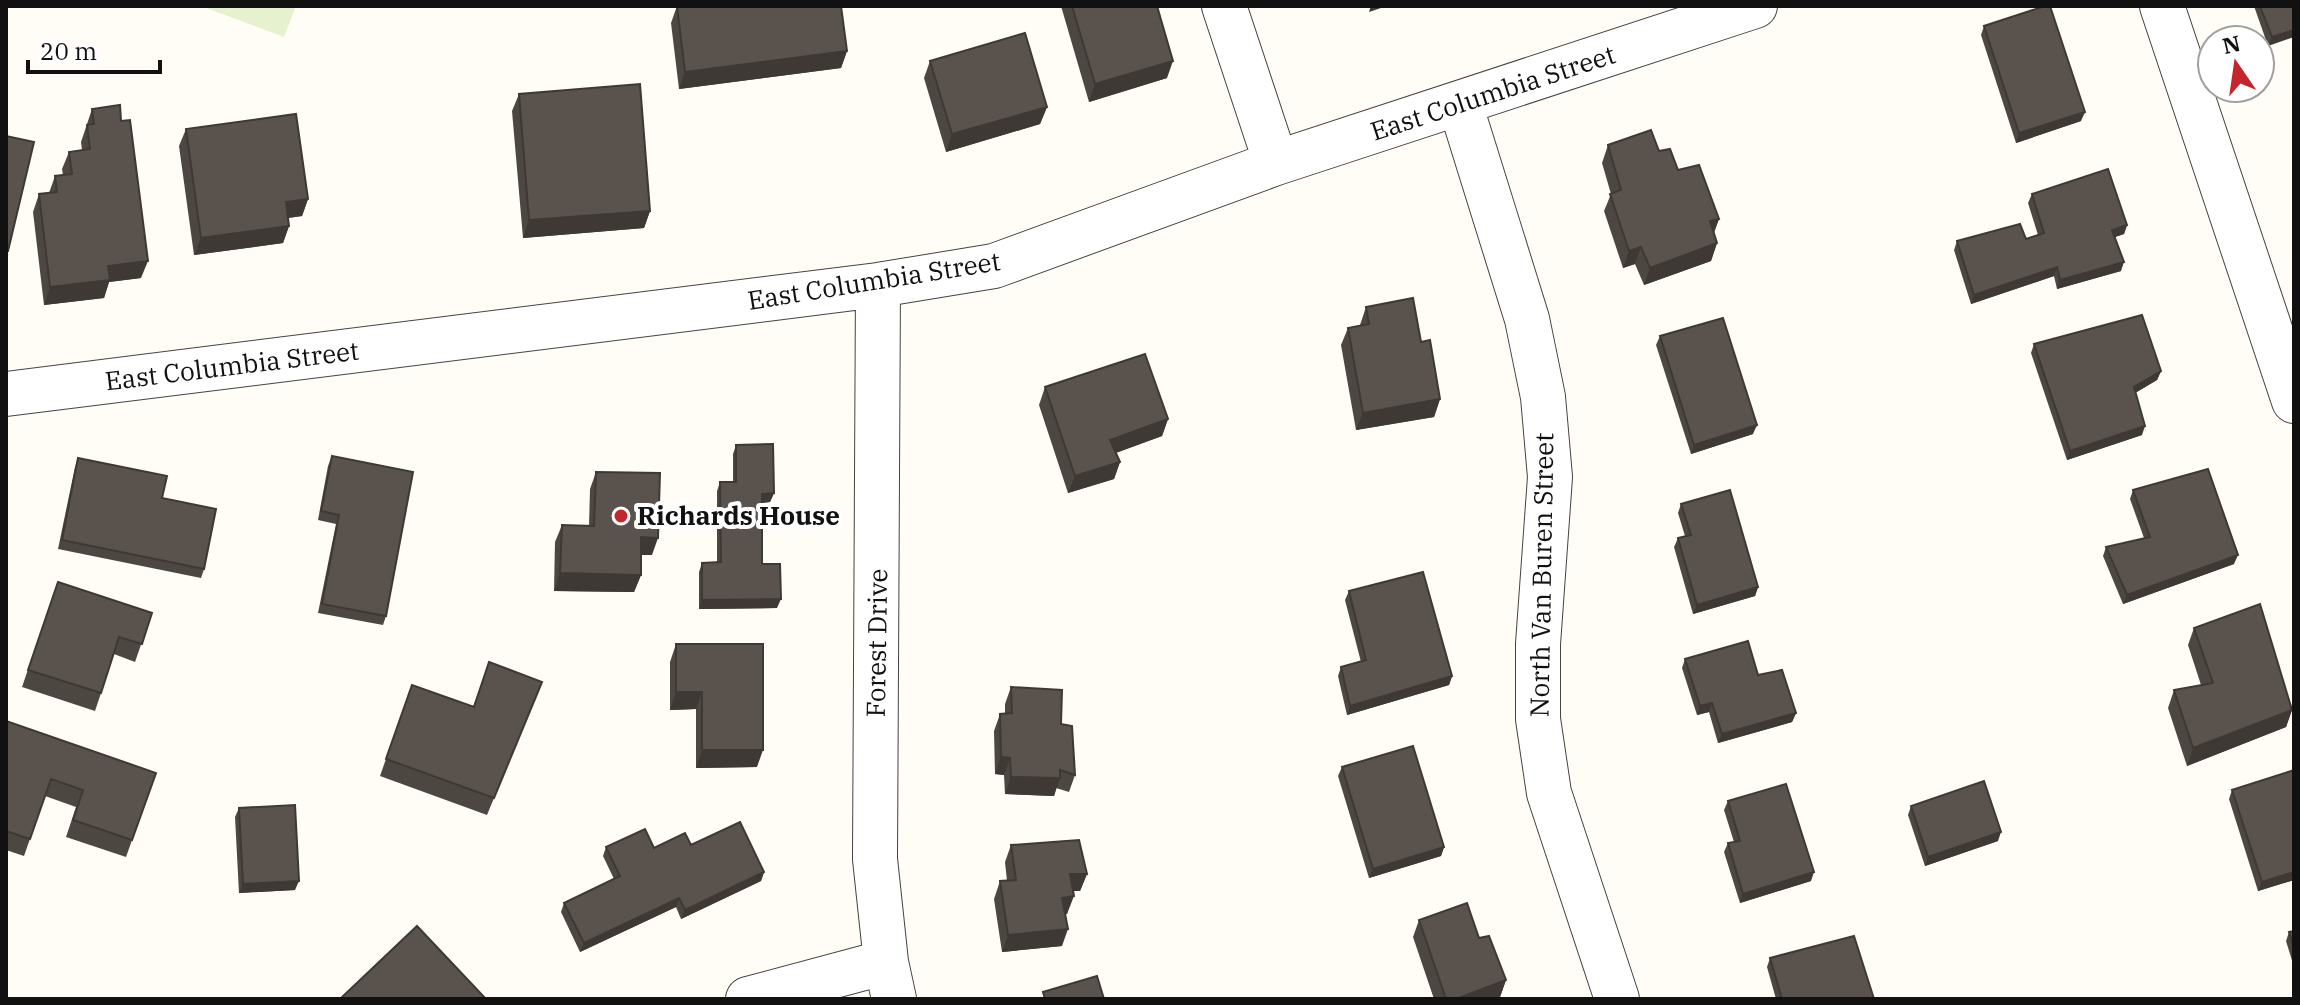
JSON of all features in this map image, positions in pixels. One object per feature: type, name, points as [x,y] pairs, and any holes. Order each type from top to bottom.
[{"type":"street","points":[[1224,6],[1276,163]]},
{"type":"street","name":"East Columbia Street","points":[[6,394],[878,285],[994,266],[1276,163],[1755,6]]},
{"type":"street","points":[[2162,6],[2294,401]]},
{"type":"street","name":"North Van Buren Street","points":[[1460,104],[1527,319],[1543,397],[1550,477],[1538,644],[1538,719],[1549,793],[1617,999]]},
{"type":"street","name":"Forest Drive","points":[[878,285],[875,859],[890,981]]},
{"type":"street","points":[[748,999],[890,981]]},
{"type":"green space","points":[[201,6],[296,6],[284,37]]},
{"type":"building","points":[[677,6],[841,6],[847,51],[685,72]]},
{"type":"building","points":[[1072,6],[1157,6],[1173,61],[1095,84]]},
{"type":"building","points":[[2050,6],[2085,112],[2019,133],[1984,26]]},
{"type":"building","points":[[2260,6],[2294,6],[2294,30],[2276,36],[2276,24],[2267,24]]},
{"type":"building","points":[[1025,33],[1047,107],[952,134],[930,61]]},
{"type":"building","points":[[640,84],[650,211],[529,220],[519,94]]},
{"type":"building","points":[[120,105],[121,121],[130,120],[148,261],[108,266],[110,280],[50,287],[39,194],[57,192],[55,176],[72,174],[69,152],[90,149],[87,125],[94,124],[92,109]]},
{"type":"building","points":[[296,114],[308,199],[286,202],[289,226],[201,238],[186,129]]},
{"type":"building","points":[[1651,130],[1659,151],[1670,149],[1678,170],[1699,165],[1719,219],[1710,221],[1717,243],[1650,268],[1641,247],[1629,251],[1610,194],[1621,190],[1608,145]]},
{"type":"building","points":[[6,136],[34,142],[8,251],[6,251]]},
{"type":"building","points":[[2108,169],[2127,225],[2112,230],[2124,262],[2060,280],[2057,267],[1974,295],[1957,241],[2020,224],[2026,239],[2044,233],[2032,194]]},
{"type":"building","points":[[1413,298],[1421,342],[1430,340],[1440,399],[1363,413],[1348,328],[1369,324],[1366,307]]},
{"type":"building","points":[[2142,315],[2161,371],[2134,387],[2145,426],[2070,451],[2034,344]]},
{"type":"building","points":[[1723,318],[1757,425],[1694,445],[1660,336]]},
{"type":"building","points":[[1145,354],[1168,419],[1110,440],[1120,462],[1075,476],[1045,387]]},
{"type":"building","points":[[773,444],[774,493],[762,494],[762,564],[780,564],[781,599],[702,600],[702,563],[721,562],[720,482],[736,482],[736,445]]},
{"type":"building","points":[[332,456],[413,472],[386,616],[322,604],[339,515],[321,511]]},
{"type":"building","points":[[78,458],[167,476],[162,498],[216,509],[204,569],[62,540]]},
{"type":"building","points":[[2208,469],[2238,555],[2127,595],[2106,547],[2150,537],[2133,490]]},
{"type":"building","name":"Richards House","points":[[596,472],[660,473],[658,538],[641,537],[641,575],[560,573],[562,525],[594,526]]},
{"type":"building","points":[[1730,490],[1758,587],[1697,605],[1678,538],[1691,535],[1681,504]]},
{"type":"building","points":[[1423,572],[1452,676],[1350,706],[1341,667],[1366,660],[1349,591]]},
{"type":"building","points":[[58,582],[152,613],[142,644],[119,637],[101,693],[28,670]]},
{"type":"building","points":[[2260,604],[2292,710],[2193,748],[2174,690],[2213,683],[2194,628]]},
{"type":"building","points":[[1748,641],[1758,675],[1782,670],[1796,713],[1722,734],[1712,703],[1700,706],[1685,659]]},
{"type":"building","points":[[676,644],[763,644],[763,750],[702,750],[702,692],[676,692]]},
{"type":"building","points":[[489,662],[542,682],[494,798],[386,759],[412,685],[474,707]]},
{"type":"building","points":[[1011,687],[1062,690],[1061,724],[1072,726],[1075,775],[1060,770],[1060,778],[1011,777],[1010,758],[1001,757],[1000,714],[1012,713]]},
{"type":"building","points":[[6,721],[156,773],[132,840],[73,820],[83,790],[51,779],[30,839],[6,831]]},
{"type":"building","points":[[1413,746],[1444,847],[1373,869],[1342,767]]},
{"type":"building","points":[[2294,770],[2294,872],[2262,882],[2232,790]]},
{"type":"building","points":[[1984,781],[2001,832],[1928,857],[1911,806]]},
{"type":"building","points":[[1786,784],[1814,872],[1743,894],[1728,843],[1740,841],[1728,801]]},
{"type":"building","points":[[295,805],[299,881],[243,884],[239,808]]},
{"type":"building","points":[[740,822],[764,872],[685,910],[679,898],[584,943],[564,903],[620,876],[606,847],[645,829],[654,848],[685,833],[691,845]]},
{"type":"building","points":[[1079,840],[1087,874],[1070,874],[1074,896],[1062,898],[1068,929],[1008,935],[1000,881],[1016,880],[1011,845]]},
{"type":"building","points":[[1467,903],[1479,938],[1489,936],[1506,980],[1456,999],[1446,999],[1419,920]]},
{"type":"building","points":[[417,926],[486,999],[340,999]]},
{"type":"building","points":[[2294,931],[2294,948],[2289,932]]},
{"type":"building","points":[[1854,936],[1874,999],[1782,999],[1770,958]]},
{"type":"building","points":[[1097,976],[1104,999],[1045,999],[1043,992]]},
{"type":"place","name":"Richards House","points":[[621,516]]}]
